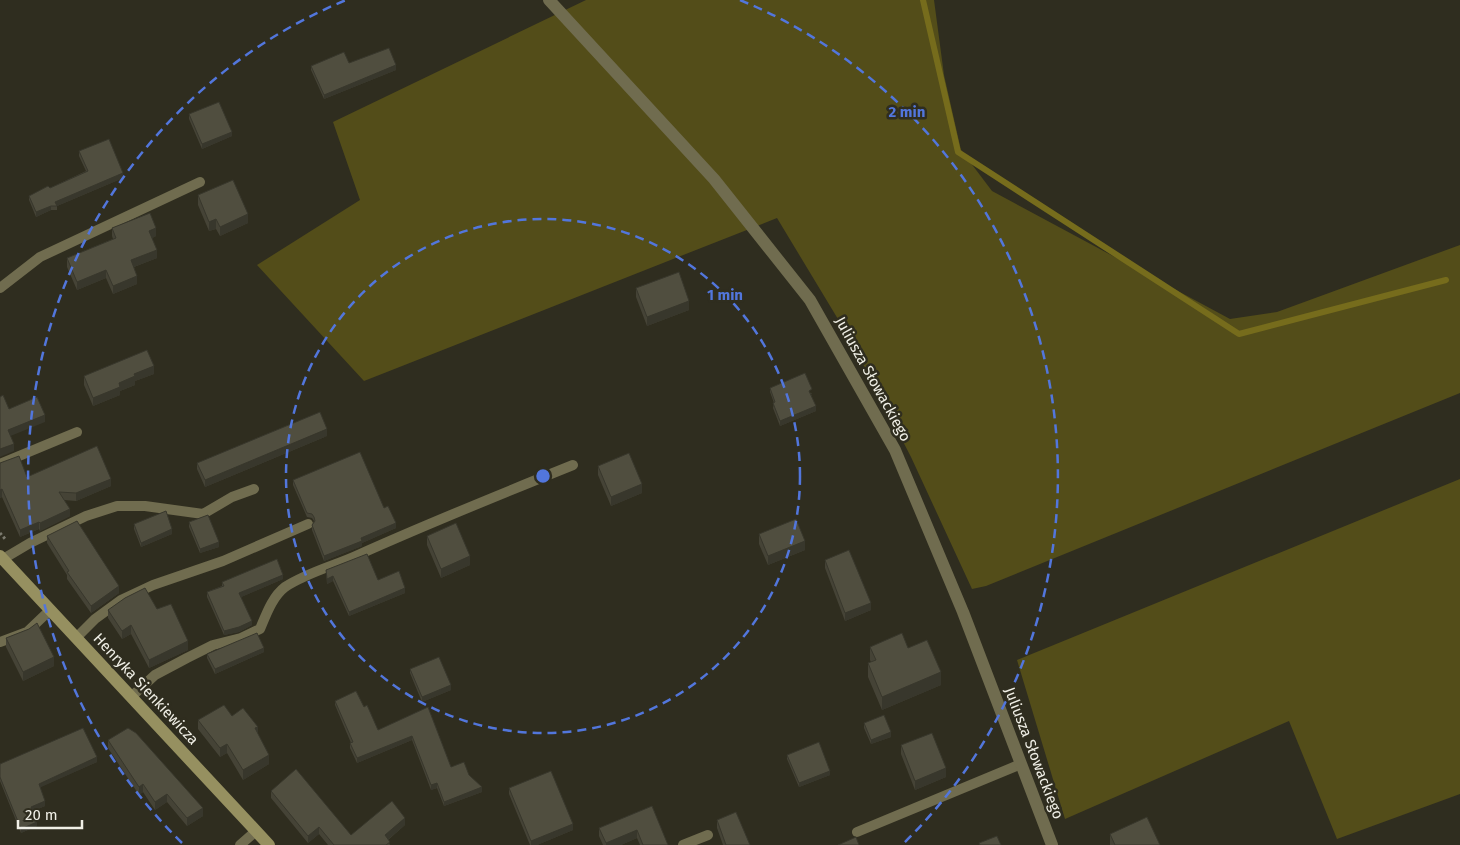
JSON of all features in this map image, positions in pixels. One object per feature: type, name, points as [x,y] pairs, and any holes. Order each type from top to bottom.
[{"type":"street","name":"Juliusza Słowackiego","points":[[549,0],[714,179],[810,300],[895,450],[963,612],[1052,845]]},
{"type":"street","name":"Henryka Sienkiewicza","points":[[2,558],[269,845]]},
{"type":"lane","points":[[0,288],[40,257],[200,182]]},
{"type":"lane","points":[[0,464],[77,432]]},
{"type":"lane","points":[[131,697],[155,675],[187,658],[213,645],[241,638],[260,629],[268,608],[283,588],[308,574],[573,465]]},
{"type":"lane","points":[[2,558],[86,516],[117,506],[145,506],[202,514],[232,497],[254,489]]},
{"type":"lane","points":[[76,638],[95,619],[121,600],[153,585],[223,560],[308,524]]},
{"type":"lane","points":[[0,642],[27,632],[50,610]]},
{"type":"lane","points":[[857,832],[1021,764]]},
{"type":"lane","points":[[240,845],[256,831]]},
{"type":"lane","points":[[683,845],[708,835]]},
{"type":"shaded area","points":[[586,0],[934,0],[944,75],[961,150],[992,191],[1230,319],[1277,312],[1460,245],[1460,393],[986,586],[972,589],[911,457],[850,339],[777,218],[364,381],[257,265],[360,200],[333,122]]},
{"type":"shaded area","points":[[1460,479],[1460,794],[1337,839],[1289,721],[1065,819],[1017,660]]},
{"type":"building","points":[[389,48],[396,65],[324,95],[311,66],[344,52],[349,63]]},
{"type":"building","points":[[219,102],[232,132],[202,144],[189,114]]},
{"type":"building","points":[[109,139],[123,173],[55,202],[57,206],[51,206],[36,212],[29,196],[48,186],[50,188],[88,171],[79,151]]},
{"type":"building","points":[[233,180],[248,214],[220,227],[216,219],[209,222],[198,195]]},
{"type":"building","points":[[150,213],[156,228],[149,231],[157,250],[131,260],[137,276],[113,286],[106,270],[77,282],[67,258],[116,238],[112,228]]},
{"type":"building","points":[[679,272],[689,301],[647,317],[636,288]]},
{"type":"building","points":[[147,350],[154,366],[134,374],[135,376],[119,383],[120,387],[93,398],[84,376]]},
{"type":"building","points":[[805,373],[812,389],[809,391],[816,406],[780,421],[770,388]]},
{"type":"building","points":[[3,395],[9,409],[37,397],[45,415],[8,430],[14,444],[0,449],[0,397]]},
{"type":"building","points":[[320,412],[327,429],[205,480],[197,463]]},
{"type":"building","points":[[97,446],[111,479],[76,493],[59,492],[70,509],[20,530],[2,489],[0,490],[0,463],[19,456],[27,477]]},
{"type":"building","points":[[360,452],[384,508],[388,506],[396,523],[361,538],[362,541],[324,556],[312,525],[315,521],[314,517],[312,514],[307,513],[293,480]]},
{"type":"building","points":[[629,453],[642,484],[611,497],[598,466]]},
{"type":"building","points":[[166,511],[172,529],[141,543],[134,524]]},
{"type":"building","points":[[208,515],[219,542],[200,549],[189,522]]},
{"type":"building","points":[[796,519],[805,541],[768,556],[759,534]]},
{"type":"building","points":[[77,521],[119,586],[91,606],[67,572],[69,571],[47,536]]},
{"type":"building","points":[[456,523],[470,556],[441,569],[427,536]]},
{"type":"building","points":[[849,550],[871,603],[845,613],[825,560]]},
{"type":"building","points":[[367,554],[378,580],[399,571],[405,588],[349,612],[333,576],[327,579],[326,570]]},
{"type":"building","points":[[277,559],[283,575],[239,593],[252,621],[224,631],[207,592],[224,586],[222,582]]},
{"type":"building","points":[[145,588],[157,609],[171,604],[188,641],[149,660],[131,625],[122,631],[108,610],[125,598]]},
{"type":"building","points":[[37,623],[54,657],[23,672],[6,638],[29,629]]},
{"type":"building","points":[[257,633],[264,648],[215,669],[207,654]]},
{"type":"building","points":[[902,633],[908,648],[927,640],[941,672],[882,697],[868,663],[876,660],[870,647]]},
{"type":"building","points":[[439,657],[451,685],[422,697],[410,669]]},
{"type":"building","points":[[356,691],[364,707],[367,705],[378,730],[428,707],[451,767],[464,762],[469,775],[482,787],[444,802],[437,783],[431,785],[412,736],[357,758],[350,743],[353,742],[335,701]]},
{"type":"building","points":[[224,705],[232,716],[243,708],[258,727],[255,728],[269,755],[243,770],[227,744],[220,748],[198,720]]},
{"type":"building","points":[[884,715],[891,732],[871,740],[864,723]]},
{"type":"building","points":[[83,728],[97,757],[39,784],[45,801],[31,807],[37,822],[21,829],[0,777],[0,764]]},
{"type":"building","points":[[128,728],[136,733],[203,808],[187,818],[167,794],[155,802],[143,784],[139,787],[108,740]]},
{"type":"building","points":[[932,733],[946,768],[915,781],[901,745]]},
{"type":"building","points":[[819,742],[830,771],[799,783],[787,755]]},
{"type":"building","points":[[296,769],[351,835],[392,801],[405,818],[385,835],[390,842],[386,845],[334,845],[319,827],[308,836],[271,791]]},
{"type":"building","points":[[551,771],[573,824],[531,841],[509,788]]},
{"type":"building","points":[[652,806],[668,845],[643,845],[637,830],[606,843],[599,828]]},
{"type":"building","points":[[736,812],[750,845],[726,845],[717,820]]},
{"type":"building","points":[[1147,817],[1160,845],[1115,845],[1110,834]]},
{"type":"building","points":[[997,836],[1001,845],[980,845],[979,843]]},
{"type":"building","points":[[856,837],[859,845],[838,845]]},
{"type":"waterway","points":[[923,0],[958,152],[1239,334],[1446,280]]}]
